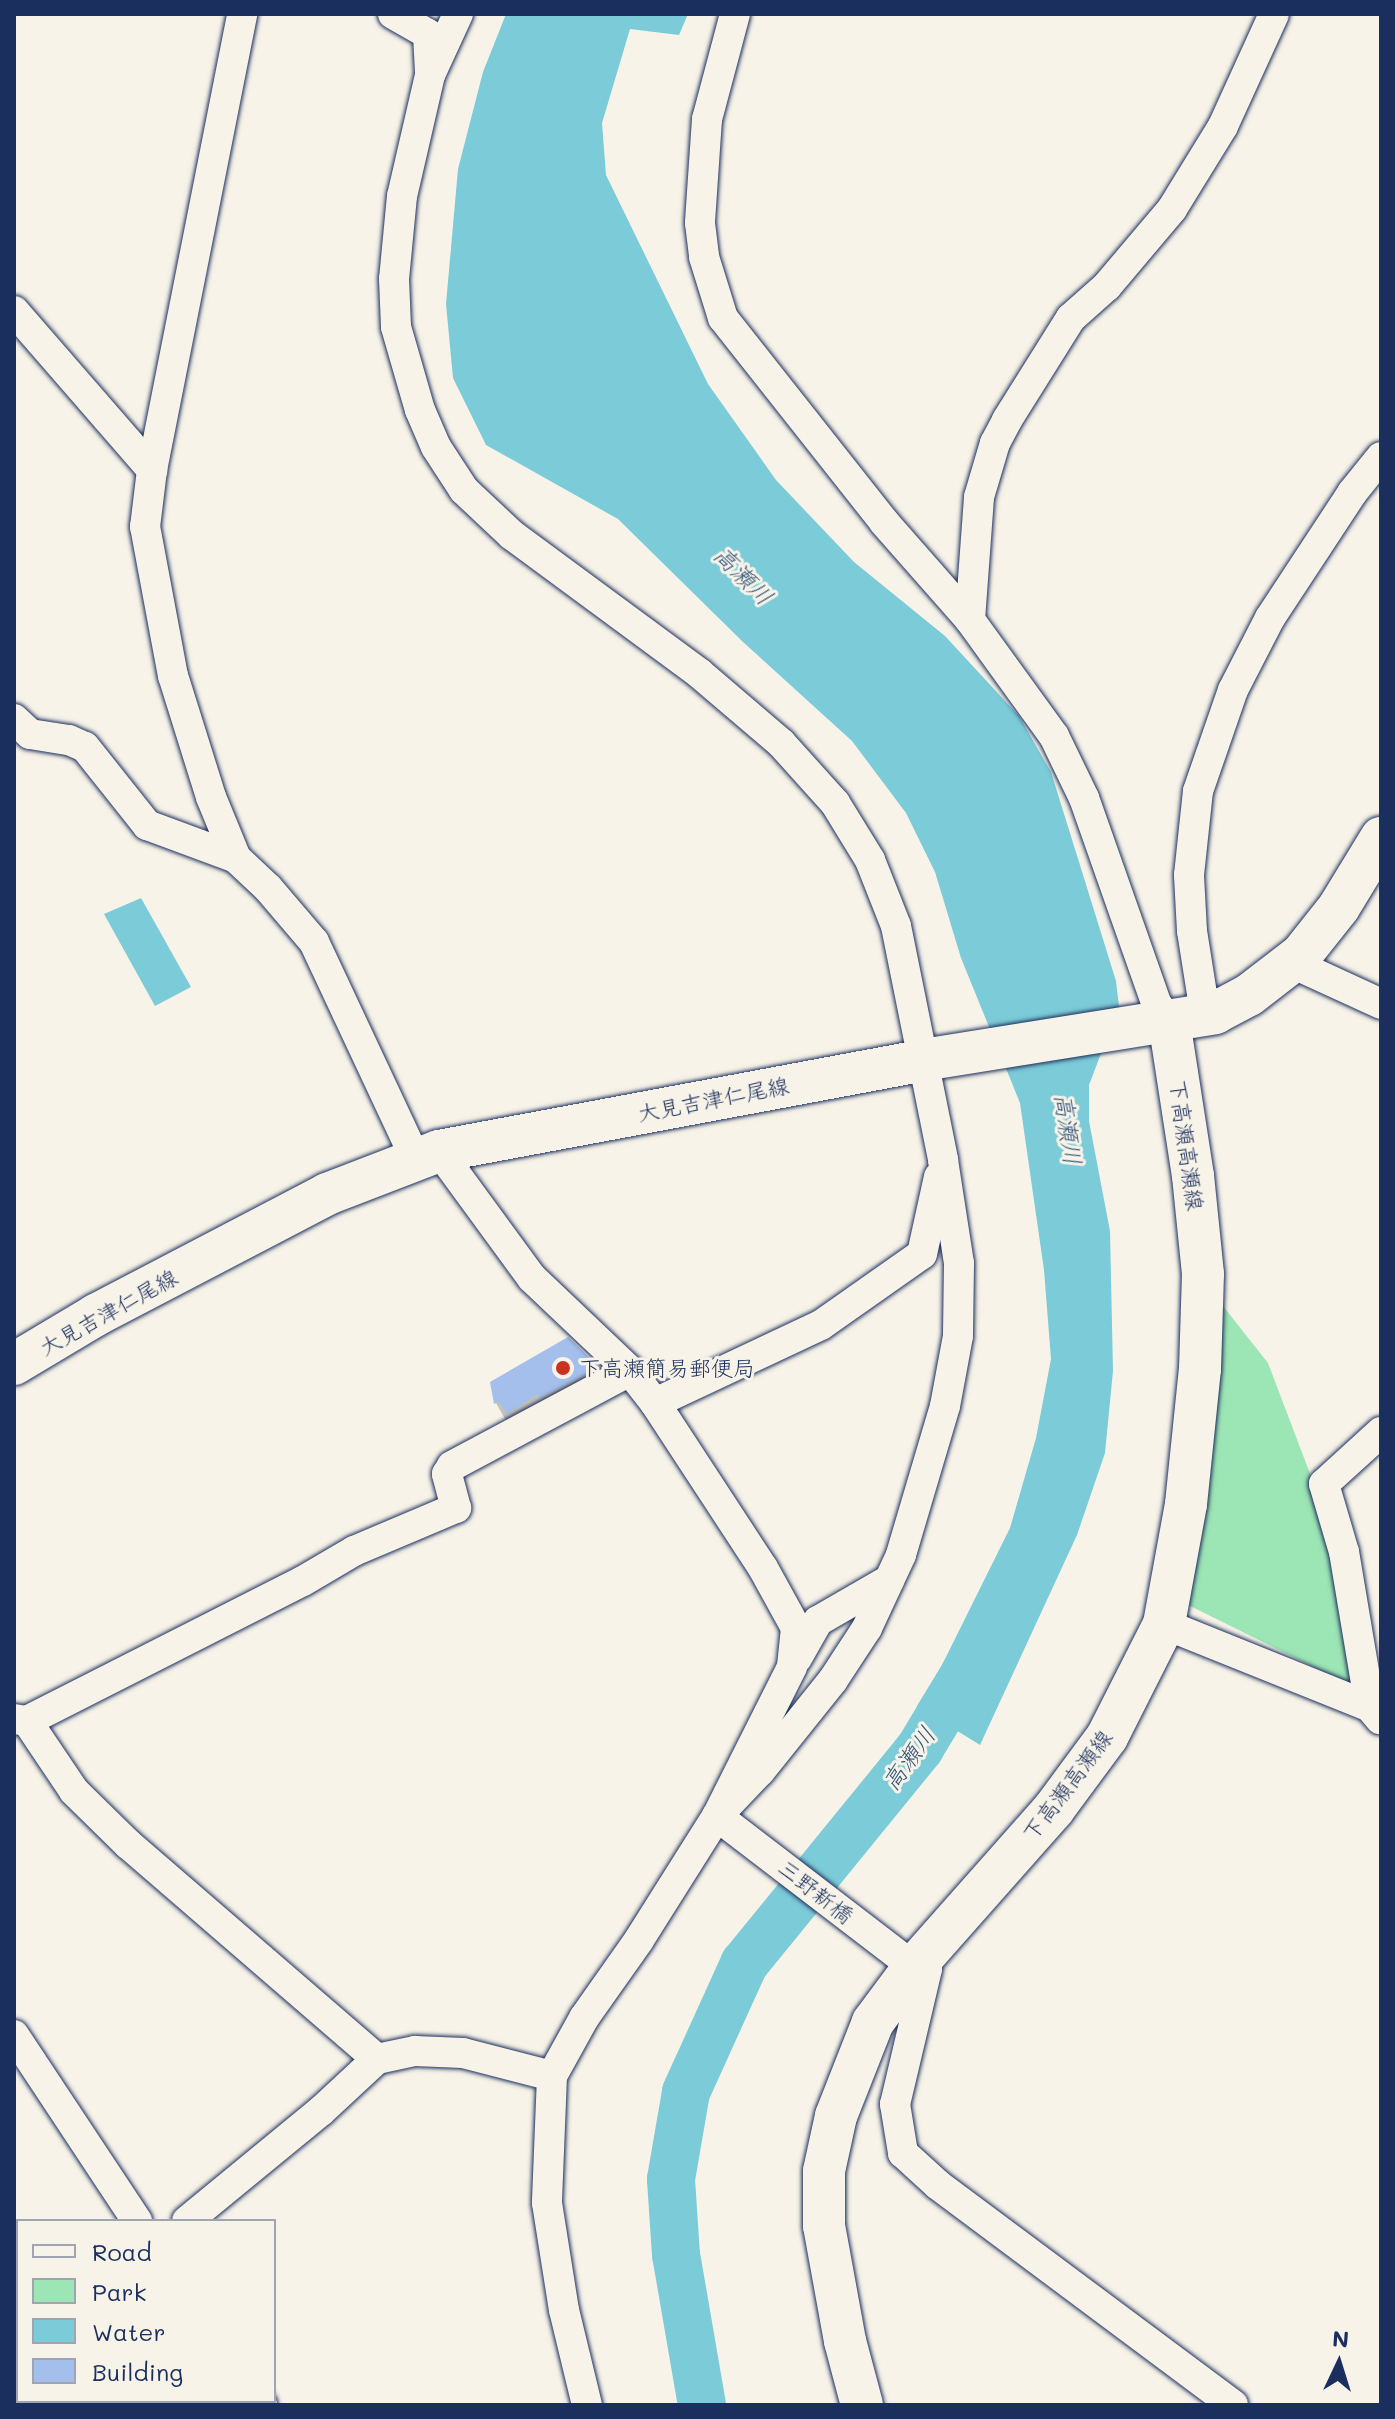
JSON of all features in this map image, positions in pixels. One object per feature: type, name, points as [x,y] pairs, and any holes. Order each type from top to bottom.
[{"type":"main road","name":"大見吉津仁尾線","points":[[14,1364],[96,1315],[327,1194],[428,1155],[923,1060],[1215,1013],[1249,995],[1292,963],[1339,907],[1381,838]]},
{"type":"main road","name":"下高瀬高瀬線","points":[[862,2405],[845,2341],[824,2226],[824,2171],[836,2116],[873,2022],[914,1967],[1053,1810],[1107,1737],[1164,1624],[1186,1504],[1200,1369],[1203,1274],[1193,1176],[1169,1021]]},
{"type":"street","points":[[236,858],[211,797],[173,676],[145,527],[152,470],[242,14]]},
{"type":"street","points":[[393,14],[431,24],[430,75]]},
{"type":"street","points":[[458,14],[430,75],[402,196],[394,279],[396,327],[405,364],[436,447],[464,490],[512,535],[699,673],[781,743],[835,803],[870,860],[896,926],[943,1160],[959,1263],[958,1336],[945,1406],[901,1555],[867,1628],[833,1680],[760,1771],[717,1816]]},
{"type":"street","points":[[735,14],[707,119],[700,223],[704,257],[723,318],[884,522],[970,620],[1054,736],[1084,798],[1156,1003],[1169,1021]]},
{"type":"street","points":[[970,620],[979,497],[1007,420],[1071,318],[1107,286],[1172,209],[1223,126],[1274,14]]},
{"type":"street","points":[[14,311],[152,470]]},
{"type":"street","points":[[1215,1013],[1202,994],[1192,931],[1189,875],[1198,791],[1233,690],[1270,618],[1352,493],[1381,457]]},
{"type":"street","points":[[14,719],[30,734],[69,740],[85,747],[147,825],[236,858],[268,888],[314,942],[428,1155],[532,1278],[630,1371],[655,1403],[763,1568],[796,1628],[792,1667]]},
{"type":"street","points":[[1292,963],[1381,1004]]},
{"type":"street","points":[[655,1403],[821,1325],[922,1254],[943,1160]]},
{"type":"street","points":[[377,2059],[117,1833],[74,1791],[21,1720],[303,1581],[354,1551],[456,1508],[447,1474],[452,1466],[630,1371]]},
{"type":"street","points":[[1376,1714],[1344,1552],[1324,1484],[1381,1432]]},
{"type":"street","points":[[587,2405],[564,2310],[547,2203],[552,2076],[584,2018],[661,1908],[717,1816],[818,1621],[889,1580]]},
{"type":"street","points":[[1164,1624],[1376,1714]]},
{"type":"street","name":"三野新橋","points":[[717,1816],[914,1967]]},
{"type":"street","points":[[914,1967],[927,1969],[895,2104],[897,2139],[903,2153],[938,2185],[1233,2405]]},
{"type":"street","points":[[14,2035],[136,2219]]},
{"type":"street","points":[[189,2219],[321,2111],[377,2059],[415,2051],[463,2053],[552,2076]]},
{"type":"green space","points":[[1219,1301],[1268,1363],[1317,1492],[1354,1687],[1178,1600]]},
{"type":"water","points":[[506,14],[688,14],[679,35],[630,29],[602,123],[606,175],[708,384],[776,480],[854,562],[945,636],[1019,716],[1051,772],[1116,981],[1119,1006],[1089,1085],[1089,1121],[1110,1231],[1113,1371],[1105,1453],[1077,1535],[980,1745],[917,1706],[941,1667],[1010,1528],[1036,1438],[1051,1359],[1044,1270],[1020,1103],[961,958],[935,872],[906,813],[852,741],[743,642],[618,519],[486,445],[453,378],[446,304],[458,169],[483,72]]},
{"type":"water","points":[[141,898],[191,987],[155,1006],[104,914]]},
{"type":"building","name":"下高瀬簡易郵便局","points":[[568,1337],[599,1367],[540,1398],[538,1394],[507,1414],[499,1402],[494,1404],[490,1382]]},
{"type":"waterway","name":"高瀬川","points":[[702,2405],[676,2255],[671,2179],[686,2092],[744,1964],[920,1748],[971,1663]]},
{"type":"place","name":"下高瀬簡易郵便局","points":[[563,1368]]}]
